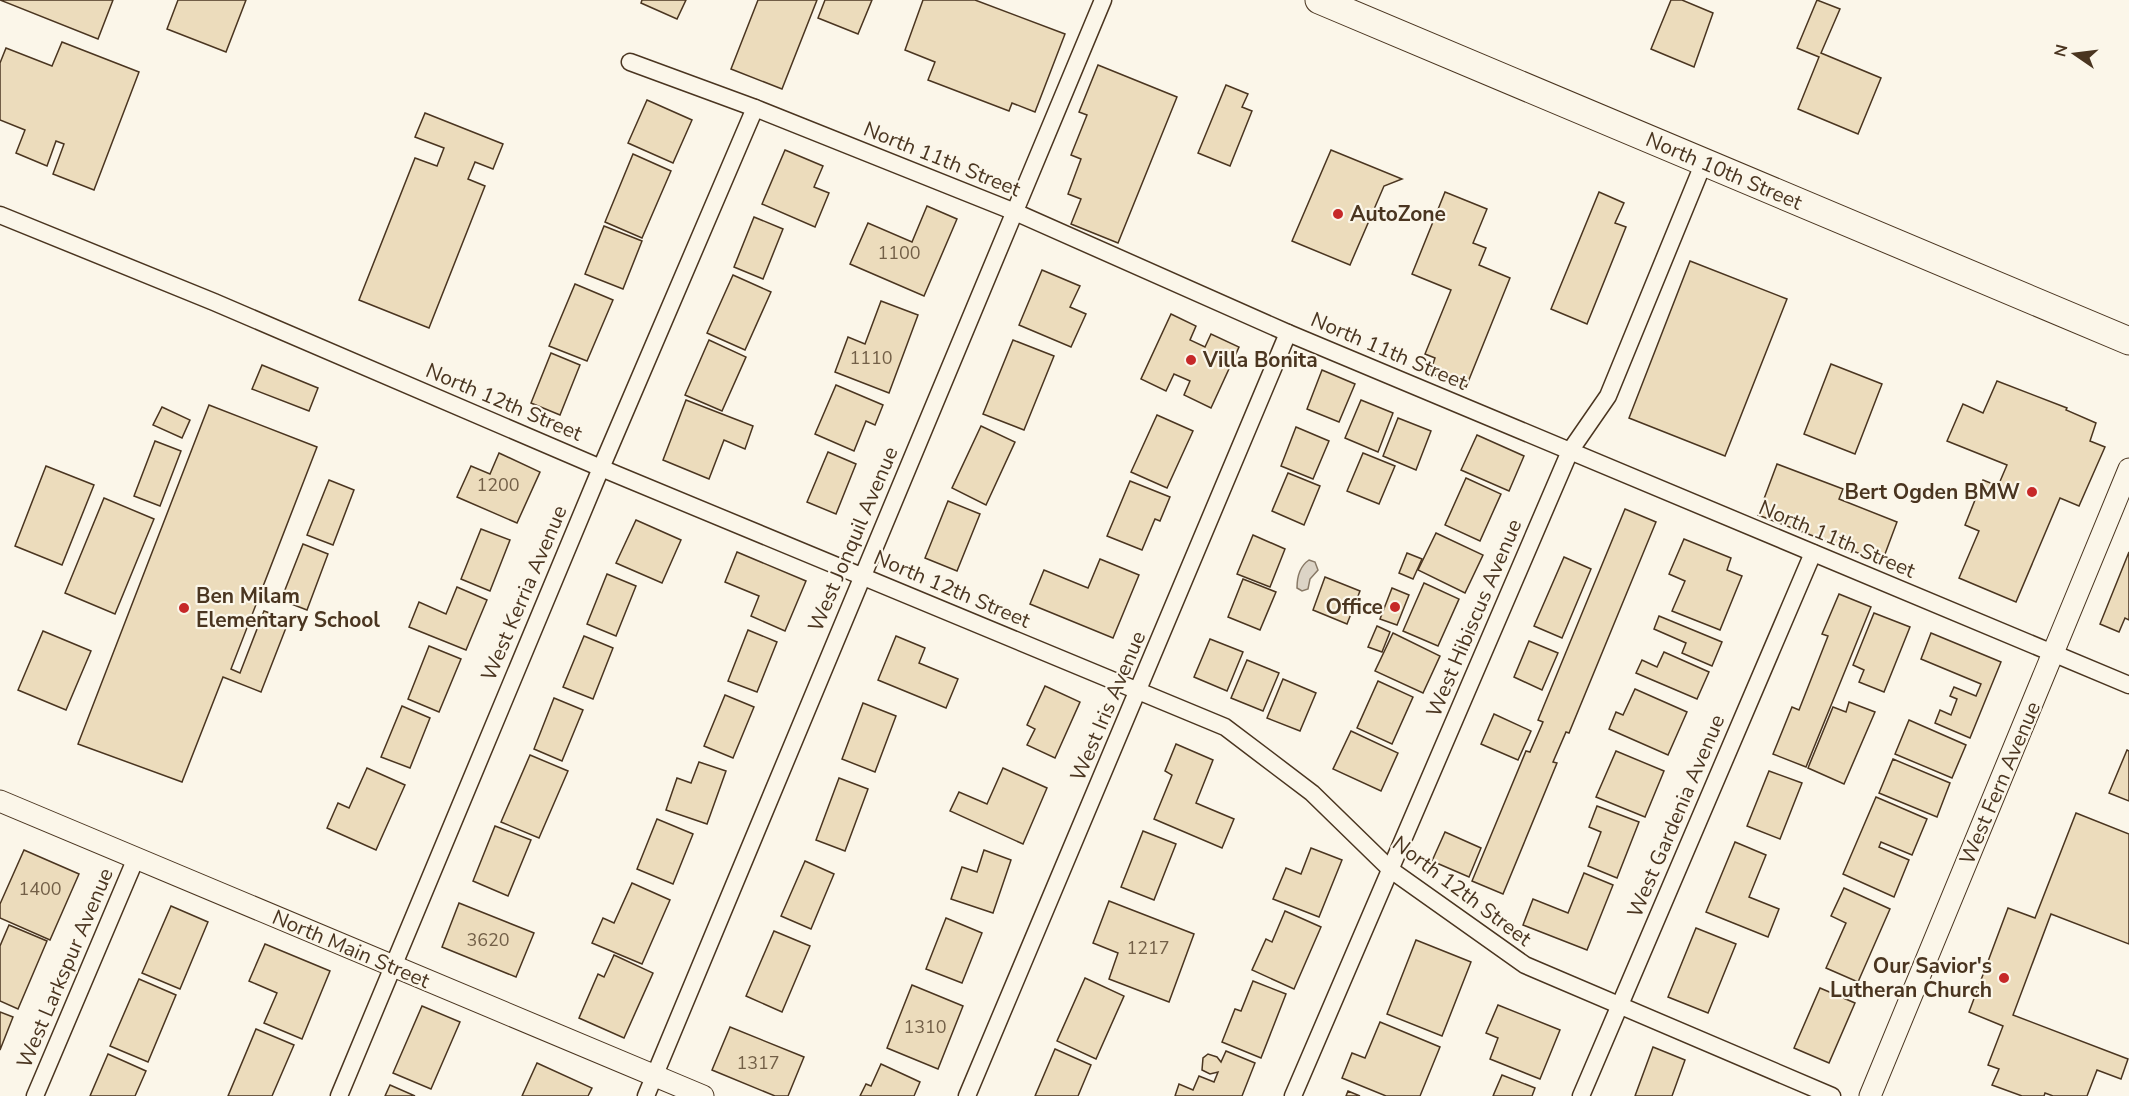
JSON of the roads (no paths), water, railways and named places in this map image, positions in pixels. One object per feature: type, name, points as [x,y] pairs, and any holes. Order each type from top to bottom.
[{"type":"main road","name":"North 10th Street","points":[[1319,0],[2129,341]]},
{"type":"street","name":"West Jonquil Avenue","points":[[646,1096],[1103,0]]},
{"type":"street","name":"North 11th Street","points":[[630,62],[754,108],[1015,212],[1288,333],[2129,685]]},
{"type":"street","name":"West Kerria Avenue","points":[[339,1096],[754,108]]},
{"type":"street","name":"West Hibiscus Avenue","points":[[1293,1096],[1570,451],[1608,396],[1704,162]]},
{"type":"street","name":"North 12th Street","points":[[0,215],[214,302],[601,468],[1225,727],[1312,793],[1391,870],[1525,965],[1832,1096]]},
{"type":"street","name":"West Iris Avenue","points":[[967,1096],[1140,691],[1288,333]]},
{"type":"street","name":"West Fern Avenue","points":[[1870,1096],[2129,469]]},
{"type":"street","name":"West Gardenia Avenue","points":[[1581,1096],[1813,554]]},
{"type":"street","name":"North Main Street","points":[[0,801],[703,1096]]},
{"type":"street","name":"West Larkspur Avenue","points":[[35,1096],[136,858]]},
{"type":"place","name":"AutoZone","points":[[1338,214]]},
{"type":"place","name":"Villa Bonita","points":[[1191,360]]},
{"type":"place","name":"Bert Ogden BMW","points":[[2032,492]]},
{"type":"place","name":"Office","points":[[1395,607]]},
{"type":"place","name":"Ben Milam Elementary School","points":[[184,608]]},
{"type":"place","name":"Our Savior's Lutheran Church","points":[[2004,978]]}]
